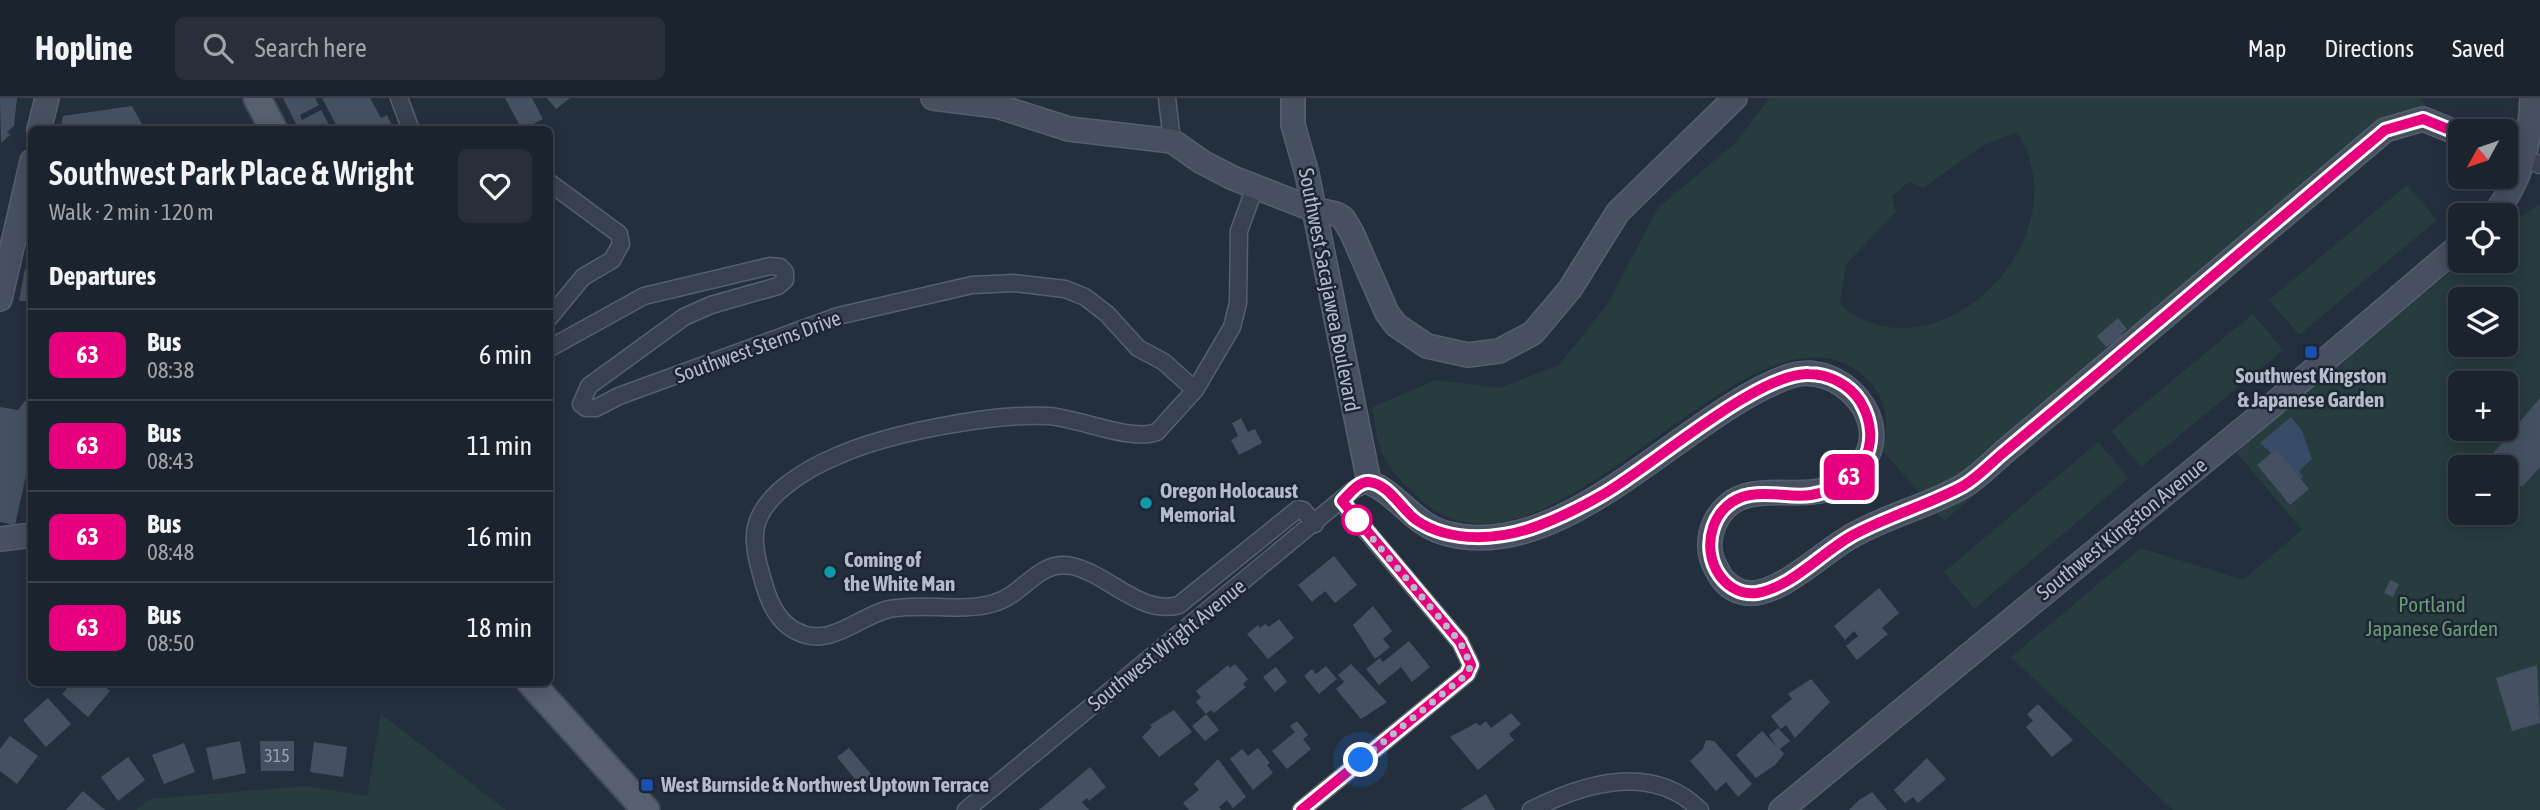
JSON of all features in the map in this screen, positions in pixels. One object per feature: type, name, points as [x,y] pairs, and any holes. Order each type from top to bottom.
[{"type":"main road","points":[[257,98],[272,126]]},
{"type":"main road","points":[[534,686],[646,810]]},
{"type":"street","points":[[40,126],[47,98]]},
{"type":"street","points":[[399,98],[410,126]]},
{"type":"street","points":[[933,98],[997,106],[1069,129],[1172,141],[1215,170],[1312,209],[1343,218],[1387,313],[1406,334],[1427,346],[1454,354],[1499,351],[1533,333],[1570,289],[1618,212],[1735,98]]},
{"type":"street","points":[[1167,98],[1172,141]]},
{"type":"street","name":"Southwest Sacajawea Boulevard","points":[[1293,98],[1293,125],[1307,174],[1369,482]]},
{"type":"street","points":[[2502,203],[2513,188],[2524,158],[2532,98]]},
{"type":"street","points":[[1369,482],[1383,488],[1416,520],[1445,533],[1493,538],[1521,531],[1602,495],[1724,411],[1770,384],[1797,374],[1815,373],[1839,381],[1854,391],[1867,412],[1872,431],[1870,449],[1863,464],[1836,486],[1812,495],[1748,495],[1730,503],[1715,521],[1710,546],[1712,562],[1720,576],[1730,587],[1745,593],[1761,593],[1796,574],[1850,537],[1965,485],[2385,130],[2423,119],[2448,129]]},
{"type":"street","points":[[553,185],[619,234],[621,244],[612,260],[583,276],[553,313]]},
{"type":"street","points":[[1255,187],[1239,231],[1238,303],[1232,327],[1195,390],[1165,427],[1147,436],[1089,422],[1033,416],[959,423],[837,455],[783,488],[767,505],[756,524],[757,550],[768,598],[780,618],[795,631],[820,638],[886,610],[907,606],[995,603],[1046,567],[1070,566],[1090,572],[1141,600],[1161,608],[1172,607],[1179,605],[1298,509],[1303,510],[1315,524]]},
{"type":"street","points":[[0,299],[3,274],[27,199]]},
{"type":"street","name":"Southwest Kingston Avenue","points":[[1781,810],[2269,408],[2448,255]]},
{"type":"street","name":"Southwest Sterns Drive","points":[[553,346],[644,296],[770,266],[780,267],[785,272],[785,280],[778,286],[710,305],[684,317],[589,386],[581,404],[586,408],[596,408],[620,396],[838,316],[972,285],[1014,283],[1065,289],[1084,297],[1107,314],[1138,348],[1164,362],[1195,390]]},
{"type":"street","name":"Southwest Wright Avenue","points":[[972,808],[1353,490],[1369,482]]},
{"type":"street","points":[[1301,810],[1467,674],[1471,665],[1460,642],[1342,501]]},
{"type":"street","points":[[0,539],[28,536]]},
{"type":"street","points":[[1531,810],[1582,788],[1623,780],[1668,788],[1700,810]]},
{"type":"green space","points":[[1770,98],[2420,98],[2430,110],[1944,521],[1883,451],[1885,412],[1873,386],[1866,378],[1819,357],[1766,369],[1708,401],[1587,485],[1527,515],[1471,523],[1419,498],[1398,477],[1385,458],[1377,437],[1373,407],[1436,380],[1499,388],[1559,365],[1607,305],[1658,208],[1735,143]],"holes":[[[2017,132],[2033,174],[2031,217],[2015,256],[1988,290],[1954,315],[1916,327],[1877,325],[1840,304],[1846,264],[1896,212],[1892,196],[1909,182],[1923,188],[1985,144]]]},
{"type":"green space","points":[[2407,185],[2437,220],[2299,335],[2269,300]]},
{"type":"green space","name":"Portland Japanese Garden","points":[[2540,204],[2540,810],[2173,810],[2011,657],[2141,548],[2243,580],[2302,530],[2236,452],[2449,273],[2518,273],[2518,218]]},
{"type":"green space","points":[[2253,314],[2283,350],[2141,467],[2111,431]]},
{"type":"green space","points":[[2098,442],[2129,478],[1974,609],[1944,572]]},
{"type":"green space","points":[[381,714],[506,810],[136,810],[150,799],[307,786],[367,796]]},
{"type":"water","points":[[2291,417],[2302,431],[2312,459],[2299,471],[2303,477],[2301,479],[2260,443]]},
{"type":"building","points":[[0,98],[17,98],[14,126],[7,132],[10,135],[1,143]]},
{"type":"building","points":[[283,98],[315,98],[319,105],[300,115],[302,120],[321,110],[330,126],[297,126]]},
{"type":"building","points":[[322,98],[370,98],[381,118],[387,115],[392,126],[337,126]]},
{"type":"building","points":[[505,98],[532,98],[543,119],[530,126],[520,126]]},
{"type":"building","points":[[547,98],[570,98],[556,109]]},
{"type":"building","points":[[132,106],[143,126],[61,126],[63,116]]},
{"type":"building","points":[[25,269],[28,269],[28,301],[19,301]]},
{"type":"building","points":[[2118,318],[2127,329],[2121,334],[2123,336],[2106,347],[2097,336]]},
{"type":"building","points":[[28,397],[28,467],[15,525],[0,522],[0,407],[18,410]]},
{"type":"building","points":[[2540,398],[2540,467],[2522,487],[2518,484],[2518,455],[2492,455],[2503,441],[2518,441],[2518,424]]},
{"type":"building","points":[[1241,418],[1248,432],[1255,429],[1262,443],[1239,455],[1231,440],[1238,436],[1232,423]]},
{"type":"building","points":[[2276,449],[2309,489],[2290,505],[2257,465]]},
{"type":"building","points":[[1334,556],[1357,585],[1335,603],[1325,591],[1312,602],[1298,585]]},
{"type":"building","points":[[2390,580],[2399,584],[2393,597],[2384,593]]},
{"type":"building","points":[[1879,588],[1899,613],[1882,628],[1888,634],[1857,660],[1846,646],[1858,636],[1854,631],[1845,640],[1834,626]]},
{"type":"building","points":[[1373,606],[1392,631],[1383,639],[1390,647],[1375,659],[1353,625]]},
{"type":"building","points":[[1279,619],[1294,638],[1268,659],[1247,634],[1258,625],[1260,628],[1265,624],[1269,627]]},
{"type":"building","points":[[1409,641],[1430,667],[1412,682],[1401,667],[1379,685],[1366,669],[1380,658],[1383,662]]},
{"type":"building","points":[[1235,664],[1248,679],[1243,684],[1246,687],[1214,713],[1211,710],[1206,714],[1196,702],[1201,697],[1196,691],[1228,665],[1230,668]]},
{"type":"building","points":[[1351,664],[1387,702],[1361,719],[1336,689],[1344,682],[1338,675]]},
{"type":"building","points":[[2537,665],[2540,723],[2512,731],[2496,678]]},
{"type":"building","points":[[1326,666],[1337,679],[1319,694],[1304,676],[1312,669],[1316,674]]},
{"type":"building","points":[[1276,667],[1287,682],[1275,692],[1263,677]]},
{"type":"building","points":[[1811,679],[1830,702],[1795,738],[1786,725],[1781,729],[1771,716],[1792,699],[1788,694]]},
{"type":"building","points":[[69,686],[104,686],[110,691],[88,717],[62,694]]},
{"type":"building","points":[[48,698],[71,724],[46,747],[23,720]]},
{"type":"building","points":[[2038,704],[2073,740],[2052,757],[2026,727],[2033,721],[2027,714]]},
{"type":"building","points":[[1174,710],[1192,732],[1159,757],[1142,737],[1152,727],[1150,725]]},
{"type":"building","points":[[1511,713],[1521,724],[1509,734],[1514,740],[1478,770],[1450,737],[1476,723],[1480,726],[1486,721],[1491,728]]},
{"type":"building","points":[[1206,714],[1219,730],[1205,741],[1192,726]]},
{"type":"building","points":[[1297,721],[1308,735],[1303,739],[1311,749],[1287,769],[1272,751],[1295,732],[1290,726]]},
{"type":"building","points":[[1778,728],[1790,741],[1780,749],[1784,754],[1775,765],[1756,778],[1736,755],[1762,731],[1777,747],[1769,735]]},
{"type":"building","points":[[10,736],[38,756],[17,784],[0,771],[0,749]]},
{"type":"building","points":[[1706,740],[1714,741],[1752,784],[1738,797],[1726,782],[1716,791],[1690,761],[1703,749]]},
{"type":"building","points":[[240,741],[246,773],[213,780],[206,748]]},
{"type":"building","points":[[260,741],[294,741],[294,771],[261,771]]},
{"type":"building","points":[[314,742],[347,747],[343,777],[310,772]]},
{"type":"building","points":[[184,743],[195,772],[164,784],[152,755]]},
{"type":"building","points":[[849,748],[876,780],[864,790],[837,757]]},
{"type":"building","points":[[1258,748],[1270,763],[1267,765],[1273,773],[1253,790],[1230,759],[1242,749],[1248,756]]},
{"type":"building","points":[[128,757],[145,780],[118,801],[101,777]]},
{"type":"building","points":[[1927,758],[1946,779],[1918,803],[1913,797],[1905,803],[1894,790]]},
{"type":"building","points":[[1218,759],[1246,797],[1233,808],[1227,800],[1219,807],[1221,810],[1189,810],[1183,803],[1199,790],[1194,784]]},
{"type":"building","points":[[1090,767],[1106,787],[1089,801],[1087,798],[1082,802],[1089,810],[1039,810]]},
{"type":"building","points":[[83,791],[105,810],[66,810]]},
{"type":"building","points":[[1872,792],[1887,810],[1849,810],[1859,800]]},
{"type":"building","points":[[1486,794],[1495,810],[1460,810]]},
{"type":"bus line","name":"63","points":[[1301,810],[1467,674],[1471,665],[1460,642],[1342,501],[1362,484],[1369,482],[1383,488],[1416,520],[1445,533],[1493,538],[1541,525],[1602,495],[1724,411],[1770,384],[1797,374],[1815,373],[1839,381],[1854,391],[1867,412],[1872,431],[1870,449],[1863,464],[1836,486],[1812,495],[1748,495],[1730,503],[1715,521],[1710,546],[1712,562],[1720,576],[1730,587],[1745,593],[1761,593],[1796,574],[1850,537],[1965,485],[2385,130],[2394,125],[2423,119],[2448,129]]},
{"type":"place","name":"Southwest Kingston & Japanese Garden","points":[[2311,352]]},
{"type":"place","name":"Oregon Holocaust Memorial","points":[[1146,503]]},
{"type":"place","name":"Coming of the White Man","points":[[830,572]]},
{"type":"place","name":"West Burnside & Northwest Uptown Terrace","points":[[647,785]]},
{"type":"route","points":[[1357,520],[1460,642],[1471,665],[1467,674],[1361,760]]}]
